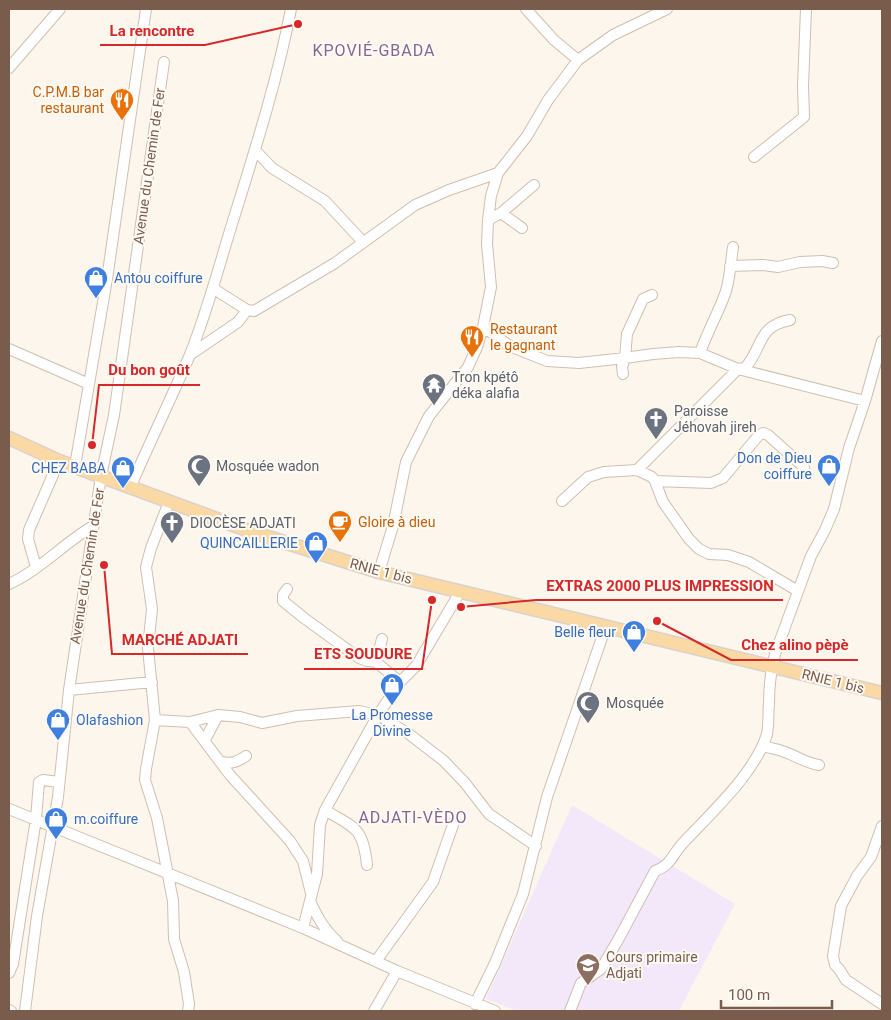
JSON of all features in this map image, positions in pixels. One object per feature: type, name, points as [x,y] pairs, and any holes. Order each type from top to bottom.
[{"type":"main road","name":"RNIE 1 bis","points":[[9,438],[59,461],[130,488],[276,540],[379,572],[882,693]]},
{"type":"street","points":[[9,68],[60,9]]},
{"type":"street","name":"Avenue du Chemin de Fer","points":[[75,466],[107,279],[146,9]]},
{"type":"street","points":[[130,488],[189,355],[214,289],[277,72],[291,9]]},
{"type":"street","points":[[526,9],[554,40],[578,60]]},
{"type":"street","points":[[379,572],[393,526],[406,462],[428,416],[468,367],[483,327],[491,287],[487,244],[488,220],[491,196],[498,173],[528,136],[548,100],[578,60],[613,35],[667,9]]},
{"type":"street","points":[[754,157],[804,117],[803,86],[806,9]]},
{"type":"street","name":"Avenue du Chemin de Fer","points":[[25,1011],[37,916],[59,782],[69,690],[93,526],[114,415],[164,62]]},
{"type":"street","points":[[255,150],[272,168],[325,201],[363,242]]},
{"type":"street","points":[[214,289],[246,310],[254,311],[335,264],[415,206],[449,190],[498,173]]},
{"type":"street","points":[[488,220],[501,213],[534,186]]},
{"type":"street","points":[[501,213],[522,228]]},
{"type":"street","points":[[700,354],[706,334],[725,293],[733,247]]},
{"type":"street","points":[[730,266],[764,265],[778,267],[800,262],[822,261],[833,263]]},
{"type":"street","points":[[623,374],[622,366],[625,358],[627,334],[642,299],[652,295]]},
{"type":"street","points":[[189,355],[238,322],[246,310]]},
{"type":"street","points":[[637,470],[738,369],[745,368],[748,365],[765,334],[776,323],[790,320]]},
{"type":"street","points":[[483,327],[510,346],[547,361],[579,363],[679,352],[700,354],[738,369],[866,401]]},
{"type":"street","points":[[570,1011],[581,983],[601,969],[655,871],[670,862],[681,845],[740,781],[763,745],[767,732],[772,666],[811,556],[834,509],[849,448],[866,401],[882,341]]},
{"type":"street","points":[[9,349],[64,371],[89,384]]},
{"type":"street","points":[[562,501],[588,476],[604,472],[637,470],[655,481],[711,483],[723,478],[759,435],[763,433],[768,435],[804,467]]},
{"type":"street","points":[[36,567],[28,539],[29,530],[59,461]]},
{"type":"street","points":[[655,481],[662,502],[694,545],[709,554],[728,556],[749,562],[798,591]]},
{"type":"street","points":[[169,502],[146,567],[152,609],[148,648],[155,720],[145,780],[157,818],[173,901],[174,939],[184,972],[189,1004],[188,1011]]},
{"type":"street","points":[[9,584],[23,577],[93,526]]},
{"type":"street","points":[[287,589],[283,596],[283,601],[359,658],[376,662],[400,682]]},
{"type":"street","points":[[303,928],[317,874],[320,825],[325,810],[378,715],[400,682],[416,666],[460,592]]},
{"type":"street","points":[[476,1004],[496,963],[523,894],[547,797],[606,626]]},
{"type":"street","points":[[376,662],[382,639]]},
{"type":"street","points":[[69,690],[152,682]]},
{"type":"street","points":[[155,720],[178,723],[218,715],[240,717],[262,723],[297,716],[359,711],[378,715],[409,734],[444,760],[489,814],[536,846]]},
{"type":"street","points":[[205,740],[218,715]]},
{"type":"street","points":[[190,722],[230,775],[290,841],[303,860],[311,897],[319,920],[331,936],[346,948]]},
{"type":"street","points":[[763,745],[768,748],[781,750],[809,764],[819,765]]},
{"type":"street","points":[[221,762],[230,764],[246,756]]},
{"type":"street","points":[[9,973],[13,964],[36,819],[39,782],[43,780],[59,782]]},
{"type":"street","points":[[9,809],[303,928],[397,971],[495,1011]]},
{"type":"street","points":[[325,810],[349,823],[362,837],[366,850],[367,865]]},
{"type":"street","points":[[376,961],[433,882],[454,822]]},
{"type":"street","points":[[882,826],[871,857],[841,906],[833,956],[835,965],[846,980],[882,1004]]},
{"type":"street","points":[[374,1011],[397,971]]},
{"type":"shaded area","points":[[572,805],[735,904],[679,1011],[517,1011],[486,999]]},
{"type":"place","name":"La rencontre","points":[[298,24]]},
{"type":"place","name":"C.P.M.B bar restaurant","points":[[122,121]]},
{"type":"place","name":"Antou coiffure","points":[[96,299]]},
{"type":"place","name":"Restaurant le gagnant","points":[[472,358]]},
{"type":"place","name":"Tron kpétô déka alafia","points":[[434,406]]},
{"type":"place","name":"Paroisse Jéhovah jireh","points":[[656,440]]},
{"type":"place","name":"Du bon goût","points":[[92,445]]},
{"type":"place","name":"Mosquée wadon","points":[[199,487]]},
{"type":"place","name":"Don de Dieu coiffure","points":[[829,487]]},
{"type":"place","name":"CHEZ BABA","points":[[123,489]]},
{"type":"place","name":"Gloire à dieu","points":[[340,543]]},
{"type":"place","name":"DIOCÈSE ADJATI","points":[[172,544]]},
{"type":"place","name":"QUINCAILLERIE","points":[[316,564]]},
{"type":"place","name":"MARCHÉ ADJATI","points":[[104,565]]},
{"type":"place","name":"ETS SOUDURE","points":[[432,600]]},
{"type":"place","name":"EXTRAS 2000 PLUS IMPRESSION","points":[[461,607]]},
{"type":"place","name":"Chez alino pèpè","points":[[657,621]]},
{"type":"place","name":"Belle fleur","points":[[634,653]]},
{"type":"place","name":"La Promesse Divine","points":[[392,706]]},
{"type":"place","name":"Mosquée","points":[[588,724]]},
{"type":"place","name":"Olafashion","points":[[58,741]]},
{"type":"place","name":"m.coiffure","points":[[56,840]]},
{"type":"place","name":"Cours primaire Adjati","points":[[588,986]]},
{"type":"district","name":"KPOVIÉ-GBADA","points":[[374,50]]},
{"type":"district","name":"ADJATI-VÈDO","points":[[413,817]]}]
